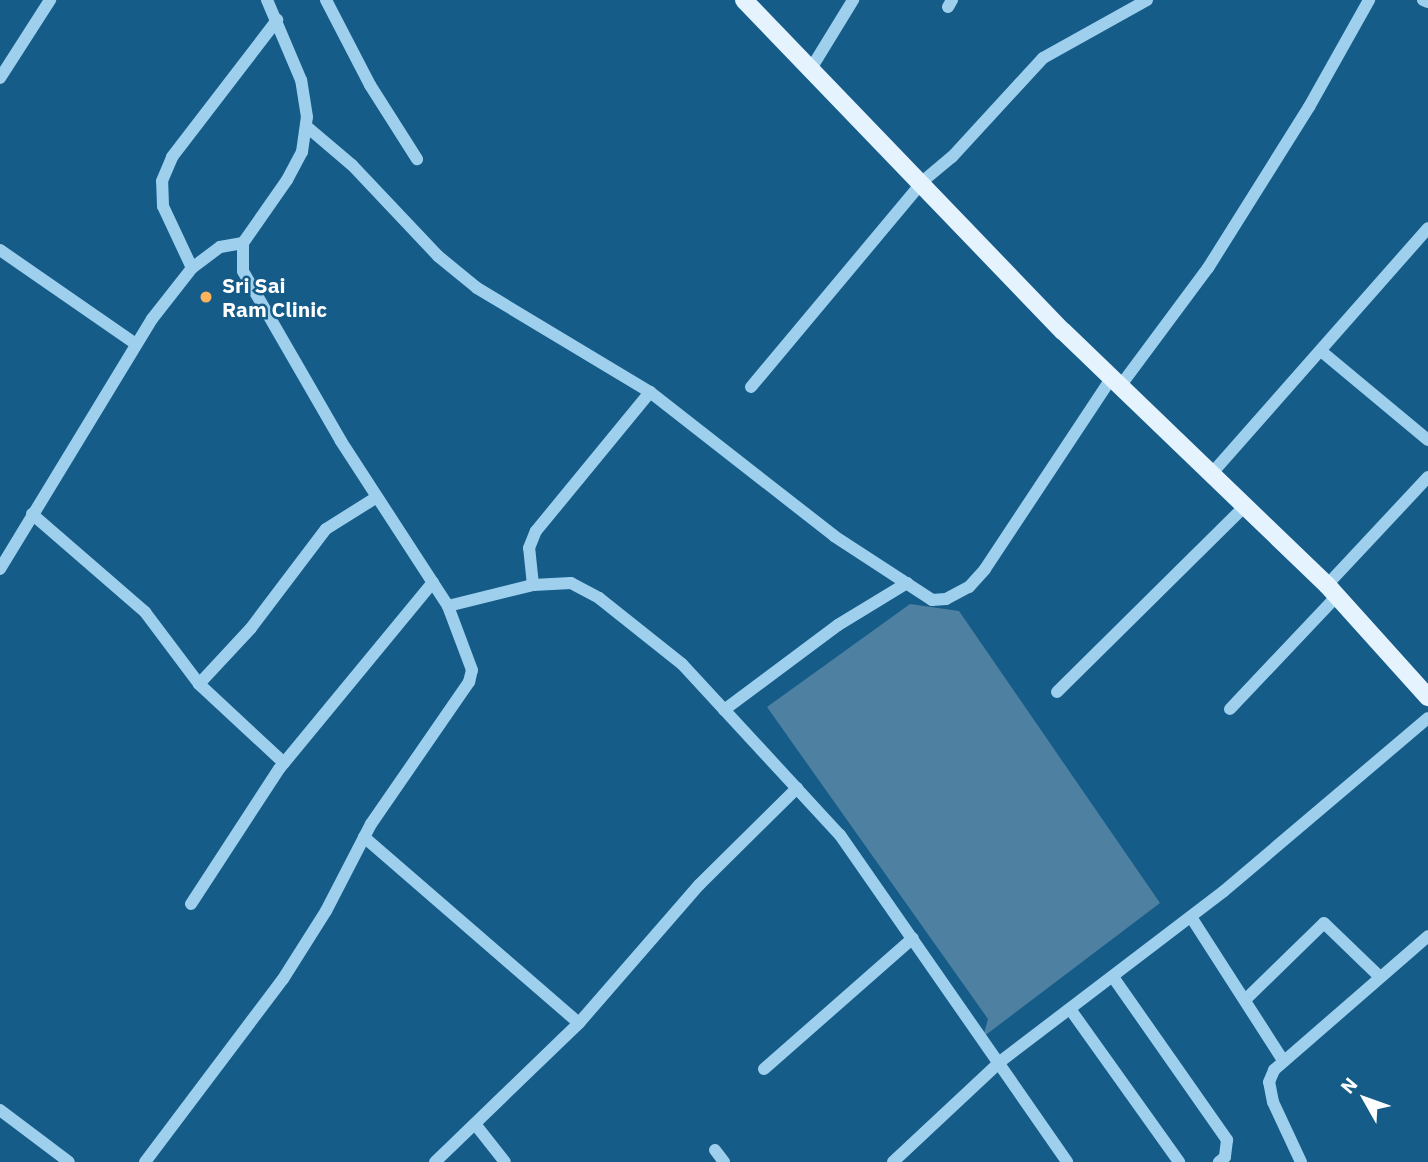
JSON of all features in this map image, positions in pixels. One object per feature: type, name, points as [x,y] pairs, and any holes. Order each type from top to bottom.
[{"type":"main road","points":[[744,0],[1117,381],[1213,472],[1425,687]]},
{"type":"street","points":[[0,78],[50,0]]},
{"type":"street","points":[[145,1162],[283,979],[326,911],[364,837],[470,682],[472,670],[448,606],[263,312],[243,271],[243,243],[287,180],[302,152],[306,126],[301,80],[267,0]]},
{"type":"street","points":[[326,0],[370,85],[417,159]]},
{"type":"street","points":[[812,67],[853,0]]},
{"type":"street","points":[[751,387],[923,181],[952,157],[1043,58],[1147,0]]},
{"type":"street","points":[[306,126],[352,165],[438,256],[477,288],[650,392],[834,536],[932,600],[946,599],[969,587],[1117,381],[1215,257],[1309,107],[1369,0]]},
{"type":"street","points":[[1423,0],[1428,2]]},
{"type":"street","points":[[192,268],[163,206],[162,181],[172,158],[277,20]]},
{"type":"street","points":[[1213,472],[1428,228]]},
{"type":"street","points":[[0,569],[136,344],[192,268],[220,247],[243,243]]},
{"type":"street","points":[[0,250],[136,344]]},
{"type":"street","points":[[1321,351],[1428,440]]},
{"type":"street","points":[[533,585],[529,548],[536,531],[650,392]]},
{"type":"street","points":[[1230,709],[1428,477]]},
{"type":"street","points":[[198,684],[251,628],[326,528],[377,497]]},
{"type":"street","points":[[1057,692],[1246,505]]},
{"type":"street","points":[[32,514],[145,612],[198,684],[284,763]]},
{"type":"street","points":[[191,904],[284,763],[433,582]]},
{"type":"street","points":[[448,606],[533,585],[571,583],[599,598],[682,664],[840,835],[1001,1061],[1067,1162]]},
{"type":"street","points":[[724,710],[838,625],[906,583]]},
{"type":"street","points":[[893,1162],[1001,1061],[1191,917],[1428,718]]},
{"type":"street","points":[[436,1162],[579,1023],[699,885],[797,788]]},
{"type":"street","points":[[364,837],[579,1023]]},
{"type":"street","points":[[1191,917],[1282,1059]]},
{"type":"street","points":[[1244,1000],[1324,923],[1380,977]]},
{"type":"street","points":[[1301,1162],[1273,1102],[1269,1082],[1282,1059],[1428,936]]},
{"type":"street","points":[[764,1069],[913,937]]},
{"type":"street","points":[[1113,977],[1227,1140],[1225,1157],[1219,1162]]},
{"type":"street","points":[[1070,1009],[1178,1162]]},
{"type":"street","points":[[0,1110],[69,1162]]},
{"type":"street","points":[[475,1124],[505,1162]]},
{"type":"street","points":[[715,1150],[724,1162]]},
{"type":"water","points":[[910,604],[959,611],[1160,903],[983,1037],[988,1019],[767,707]]},
{"type":"place","name":"Sri Sai Ram Clinic","points":[[206,297]]}]
